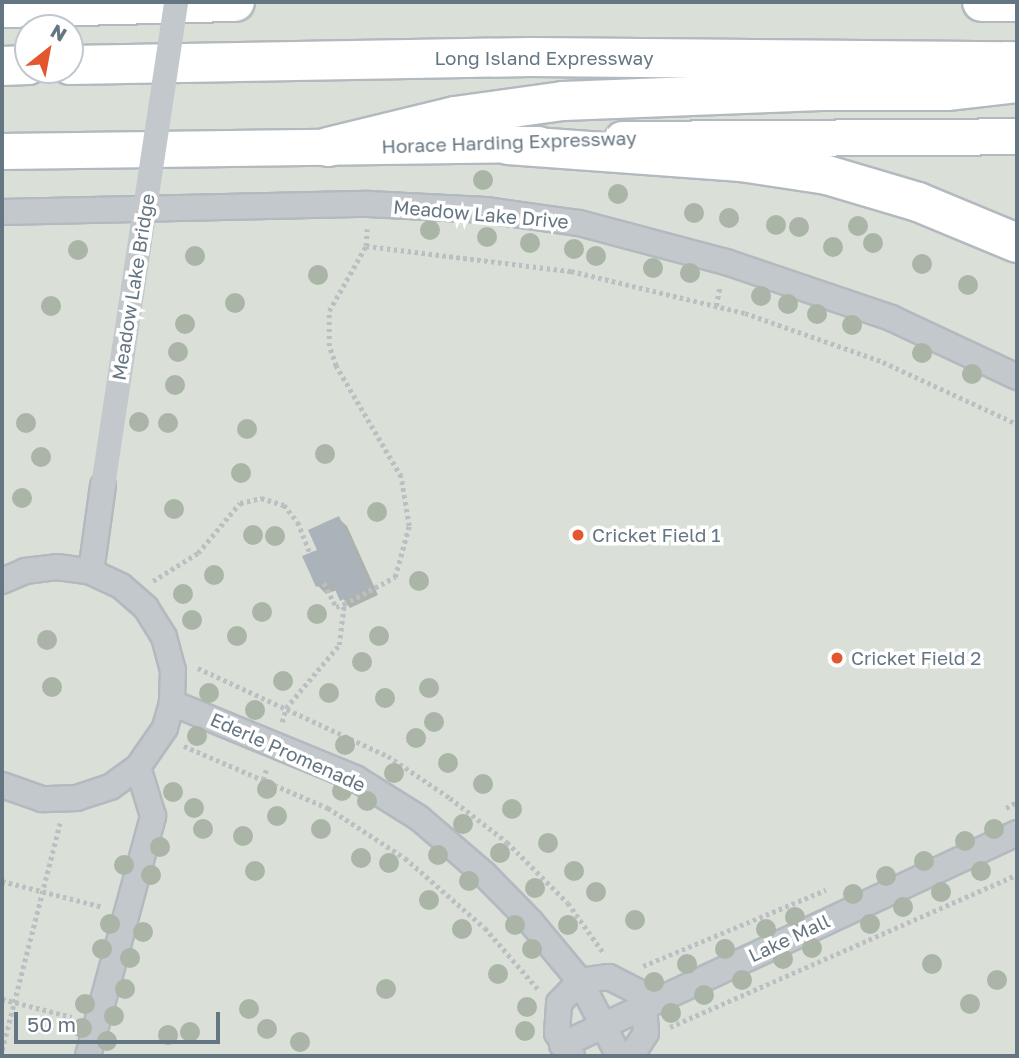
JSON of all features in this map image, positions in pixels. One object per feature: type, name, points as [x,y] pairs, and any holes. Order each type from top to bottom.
[{"type":"highway","points":[[2,8],[235,2]]},
{"type":"highway","points":[[982,2],[1017,2]]},
{"type":"highway","name":"Long Island Expressway","points":[[84,65],[530,57],[1017,61]]},
{"type":"highway","points":[[328,147],[455,116],[563,101],[821,91],[947,91],[1017,83]]},
{"type":"highway","points":[[508,145],[741,162],[827,175],[871,187],[1017,243]]},
{"type":"main road","name":"Horace Harding Expressway","points":[[2,151],[508,145],[640,138],[1017,136]]},
{"type":"street","name":"Meadow Lake Bridge","points":[[91,572],[176,2]]},
{"type":"street","name":"Meadow Lake Drive","points":[[2,212],[368,204],[486,211],[579,223],[726,262],[891,318],[1017,377]]},
{"type":"street","points":[[2,581],[24,571],[58,567],[91,572],[132,596],[164,637],[173,670],[172,703],[161,736],[138,767],[110,787],[66,799],[42,799],[2,785]]},
{"type":"street","name":"Ederle Promenade","points":[[172,703],[355,778],[419,818],[485,874],[580,981],[619,1056]]},
{"type":"street","points":[[88,1056],[153,816],[138,767]]},
{"type":"street","name":"Lake Mall","points":[[567,1050],[603,1025],[644,1004],[1017,833]]},
{"type":"street","points":[[567,1050],[557,1012],[568,991],[580,981],[594,977],[616,979],[636,991],[644,1004],[646,1033],[631,1056]]},
{"type":"path","points":[[324,583],[336,607],[395,577],[409,526],[401,477],[336,366],[329,346],[329,311],[366,246],[368,204]]},
{"type":"path","points":[[366,246],[571,271],[745,313],[883,362],[1017,424]]},
{"type":"path","points":[[132,596],[198,553],[240,503],[261,498],[284,505],[298,522],[310,553]]},
{"type":"path","points":[[263,780],[286,708],[339,645],[344,604]]},
{"type":"path","points":[[161,736],[328,808],[405,858],[485,928],[557,1012]]},
{"type":"path","points":[[2,1050],[66,799]]},
{"type":"path","points":[[1001,810],[1017,802]]},
{"type":"path","points":[[646,1033],[1017,875]]},
{"type":"path","points":[[2,881],[127,914]]},
{"type":"path","points":[[616,979],[836,886]]},
{"type":"path","points":[[2,999],[97,1023]]},
{"type":"shaded area","points":[[2,2],[1017,2],[1017,1056],[2,1056]]},
{"type":"building","points":[[339,516],[371,587],[340,601],[331,580],[316,587],[302,556],[317,550],[308,530]]},
{"type":"place","name":"Cricket Field 1","points":[[578,535]]},
{"type":"place","name":"Cricket Field 2","points":[[837,658]]}]
